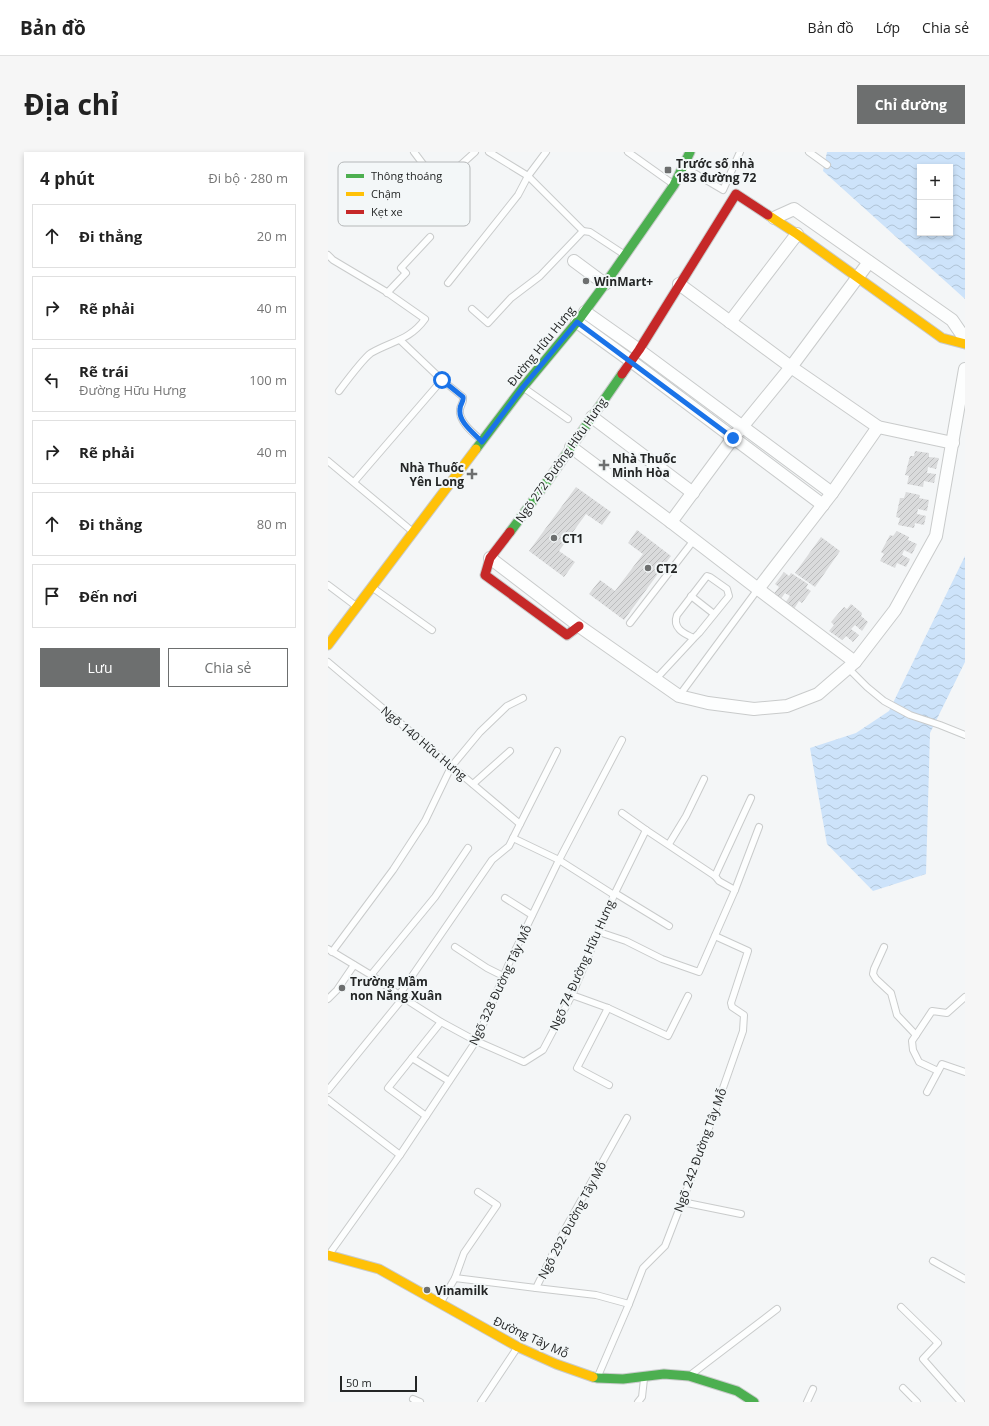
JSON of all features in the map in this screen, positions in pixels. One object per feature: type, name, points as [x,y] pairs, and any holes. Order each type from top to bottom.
[{"type":"main road","name":"Đường Hữu Hưng","points":[[328,645],[523,387],[585,312],[674,185],[690,152]]},
{"type":"main road","name":"Ngõ 272 Đường Hữu Hưng","points":[[490,558],[571,447],[639,350],[736,194],[774,218]]},
{"type":"main road","points":[[774,218],[942,338],[965,344]]},
{"type":"main road","name":"Đường Tây Mỗ","points":[[328,1255],[379,1269],[518,1347],[556,1364],[597,1378],[623,1379],[664,1374],[689,1376],[737,1391],[754,1402]]},
{"type":"street","points":[[774,218],[794,209],[952,320],[965,340]]},
{"type":"street","points":[[730,322],[797,234]]},
{"type":"street","points":[[574,261],[605,284]]},
{"type":"street","points":[[671,522],[733,438],[791,367],[869,262]]},
{"type":"street","points":[[679,284],[791,367],[878,427],[953,443]]},
{"type":"street","points":[[585,312],[639,350],[832,493]]},
{"type":"street","points":[[577,322],[823,505]]},
{"type":"street","points":[[490,558],[540,606],[579,626],[679,696],[708,703],[754,709],[787,706],[818,694],[851,665],[894,610],[936,536],[965,369]]},
{"type":"street","points":[[592,417],[693,493]]},
{"type":"street","points":[[758,590],[832,493],[878,427]]},
{"type":"street","points":[[571,447],[671,522],[851,665]]},
{"type":"lane","points":[[414,152],[422,162]]},
{"type":"lane","points":[[464,162],[475,152]]},
{"type":"lane","points":[[489,152],[528,176],[584,231],[590,232],[625,255]]},
{"type":"lane","points":[[448,283],[518,195],[528,176],[546,152]]},
{"type":"lane","points":[[628,152],[674,185]]},
{"type":"lane","points":[[684,166],[723,190],[740,152]]},
{"type":"lane","points":[[809,152],[828,165]]},
{"type":"lane","points":[[472,309],[488,323],[511,298],[540,276],[584,231]]},
{"type":"lane","points":[[387,292],[406,273],[401,268],[430,237]]},
{"type":"lane","points":[[328,255],[332,260],[387,292],[425,319],[419,327],[400,340],[370,354],[338,391]]},
{"type":"lane","points":[[400,340],[442,380],[463,397],[460,410],[463,421],[482,442]]},
{"type":"lane","points":[[354,482],[442,380]]},
{"type":"lane","points":[[523,387],[568,419]]},
{"type":"lane","points":[[328,461],[413,532]]},
{"type":"lane","points":[[630,623],[694,540]]},
{"type":"lane","points":[[656,680],[694,638],[729,596],[727,589],[707,576],[677,615],[675,620],[678,629],[685,635],[694,638]]},
{"type":"lane","points":[[328,585],[357,607]]},
{"type":"lane","points":[[372,587],[432,630]]},
{"type":"lane","points":[[679,696],[758,590]]},
{"type":"lane","points":[[692,596],[714,614]]},
{"type":"lane","name":"Ngõ 140 Hữu Hưng","points":[[328,662],[520,824]]},
{"type":"lane","points":[[851,665],[867,687],[884,701],[910,715],[965,735]]},
{"type":"lane","points":[[330,950],[397,864],[425,822],[452,767],[480,732],[507,706],[523,698]]},
{"type":"lane","name":"Ngõ 328 Đường Tây Mỗ","points":[[328,1255],[400,1156],[476,1041],[503,976],[532,915],[622,740]]},
{"type":"lane","points":[[473,784],[510,751]]},
{"type":"lane","points":[[328,1090],[401,997],[492,860],[509,846],[557,751]]},
{"type":"lane","points":[[669,844],[686,816],[704,779]]},
{"type":"lane","points":[[715,876],[751,798]]},
{"type":"lane","points":[[622,813],[715,876],[719,881],[735,890]]},
{"type":"lane","points":[[599,932],[626,941],[662,959],[699,972],[735,890],[759,827]]},
{"type":"lane","name":"Ngõ 74 Đường Hữu Hưng","points":[[330,950],[371,975],[401,997],[441,1022],[476,1041],[524,1062],[543,1050],[572,995],[615,894],[646,830]]},
{"type":"lane","points":[[513,838],[559,860],[669,926]]},
{"type":"lane","points":[[371,975],[434,897],[468,848]]},
{"type":"lane","points":[[505,898],[532,915]]},
{"type":"lane","name":"Ngõ 242 Đường Tây Mỗ","points":[[597,1378],[629,1304],[642,1268],[665,1246],[705,1139],[744,1026],[744,1015],[732,1007],[731,1003],[748,951],[715,936]]},
{"type":"lane","points":[[884,947],[873,974],[891,994],[897,1015],[916,1035]]},
{"type":"lane","points":[[455,948],[503,976]]},
{"type":"lane","points":[[328,999],[338,990],[354,965]]},
{"type":"lane","points":[[572,995],[608,1008],[668,1036],[688,996]]},
{"type":"lane","points":[[938,1071],[919,1062],[913,1050],[912,1041],[932,1011],[947,1013],[965,997]]},
{"type":"lane","points":[[608,1008],[577,1068],[610,1085]]},
{"type":"lane","points":[[426,1116],[388,1088],[441,1022]]},
{"type":"lane","points":[[412,1058],[449,1081]]},
{"type":"lane","points":[[927,1092],[942,1064],[965,1072]]},
{"type":"lane","points":[[328,1100],[400,1156]]},
{"type":"lane","name":"Ngõ 292 Đường Tây Mỗ","points":[[455,1278],[536,1288],[565,1229],[627,1118]]},
{"type":"lane","points":[[440,1303],[455,1278],[464,1253],[497,1205],[478,1192]]},
{"type":"lane","points":[[682,1202],[741,1214]]},
{"type":"lane","points":[[933,1261],[965,1279]]},
{"type":"lane","points":[[536,1288],[596,1296],[629,1304]]},
{"type":"lane","points":[[901,1307],[938,1343],[923,1359],[961,1402]]},
{"type":"lane","points":[[689,1376],[776,1309]]},
{"type":"lane","points":[[481,1402],[518,1347]]},
{"type":"lane","points":[[638,1402],[642,1397],[644,1377]]},
{"type":"lane","points":[[903,1388],[917,1402]]},
{"type":"lane","points":[[807,1402],[813,1389]]},
{"type":"lane","points":[[413,1399],[420,1402]]},
{"type":"water","points":[[827,152],[965,152],[965,299],[823,171]]},
{"type":"water","points":[[965,556],[965,662],[930,733],[926,874],[873,891],[827,844],[810,748],[856,733],[889,711]]},
{"type":"building","points":[[915,451],[929,453],[929,457],[939,458],[936,469],[928,467],[927,473],[936,474],[934,483],[924,481],[923,487],[907,484],[909,476],[905,475],[910,456],[914,456]]},
{"type":"building","name":"CT1","points":[[576,487],[611,512],[602,525],[586,514],[559,551],[575,562],[564,577],[529,551]]},
{"type":"building","points":[[906,492],[920,495],[919,498],[929,500],[927,511],[918,509],[917,514],[926,516],[924,525],[915,523],[914,528],[898,525],[900,518],[896,517],[900,498],[904,498]]},
{"type":"building","name":"CT2","points":[[637,530],[671,556],[624,620],[589,594],[600,580],[615,591],[643,554],[628,543]]},
{"type":"building","points":[[897,531],[909,537],[908,540],[917,544],[912,554],[904,550],[902,555],[910,559],[906,567],[897,563],[895,568],[880,561],[884,554],[881,552],[890,535],[893,536]]},
{"type":"building","points":[[821,537],[840,551],[815,587],[795,573]]},
{"type":"building","points":[[784,572],[789,576],[791,573],[808,584],[806,588],[811,591],[802,603],[799,601],[794,609],[785,603],[790,596],[785,593],[780,600],[773,595],[779,587],[775,584]]},
{"type":"building","points":[[851,604],[862,613],[861,616],[868,622],[862,631],[855,625],[851,629],[859,635],[853,642],[846,636],[842,640],[829,631],[834,625],[831,622],[844,607],[847,609]]},
{"type":"traffic: fast","points":[[476,449],[523,387],[577,322],[605,284],[674,185],[690,152]]},
{"type":"traffic: fast","points":[[510,532],[622,374]]},
{"type":"traffic: fast","points":[[593,1377],[623,1379],[664,1374],[689,1376],[737,1391],[754,1402]]},
{"type":"traffic: slow","points":[[768,215],[797,234],[942,338],[965,344]]},
{"type":"traffic: slow","points":[[328,645],[476,449]]},
{"type":"traffic: slow","points":[[328,1255],[379,1269],[518,1347],[556,1364],[593,1377]]},
{"type":"traffic: jam","points":[[622,374],[639,350],[736,194],[768,215]]},
{"type":"traffic: jam","points":[[510,532],[490,558],[485,575],[567,635],[579,626]]},
{"type":"place","name":"Trước số nhà 183 đường 72","points":[[668,170]]},
{"type":"place","name":"WinMart+","points":[[586,281]]},
{"type":"place","name":"Nhà Thuốc Minh Hòa","points":[[604,465]]},
{"type":"place","name":"Nhà Thuốc Yên Long","points":[[472,474]]},
{"type":"place","name":"CT1","points":[[554,538]]},
{"type":"place","name":"CT2","points":[[648,568]]},
{"type":"place","name":"Trường Mầm non Nắng Xuân","points":[[342,988]]},
{"type":"place","name":"Vinamilk","points":[[427,1290]]},
{"type":"route","points":[[442,380],[463,397],[460,410],[463,421],[482,442],[523,387],[577,322],[733,438]]}]
